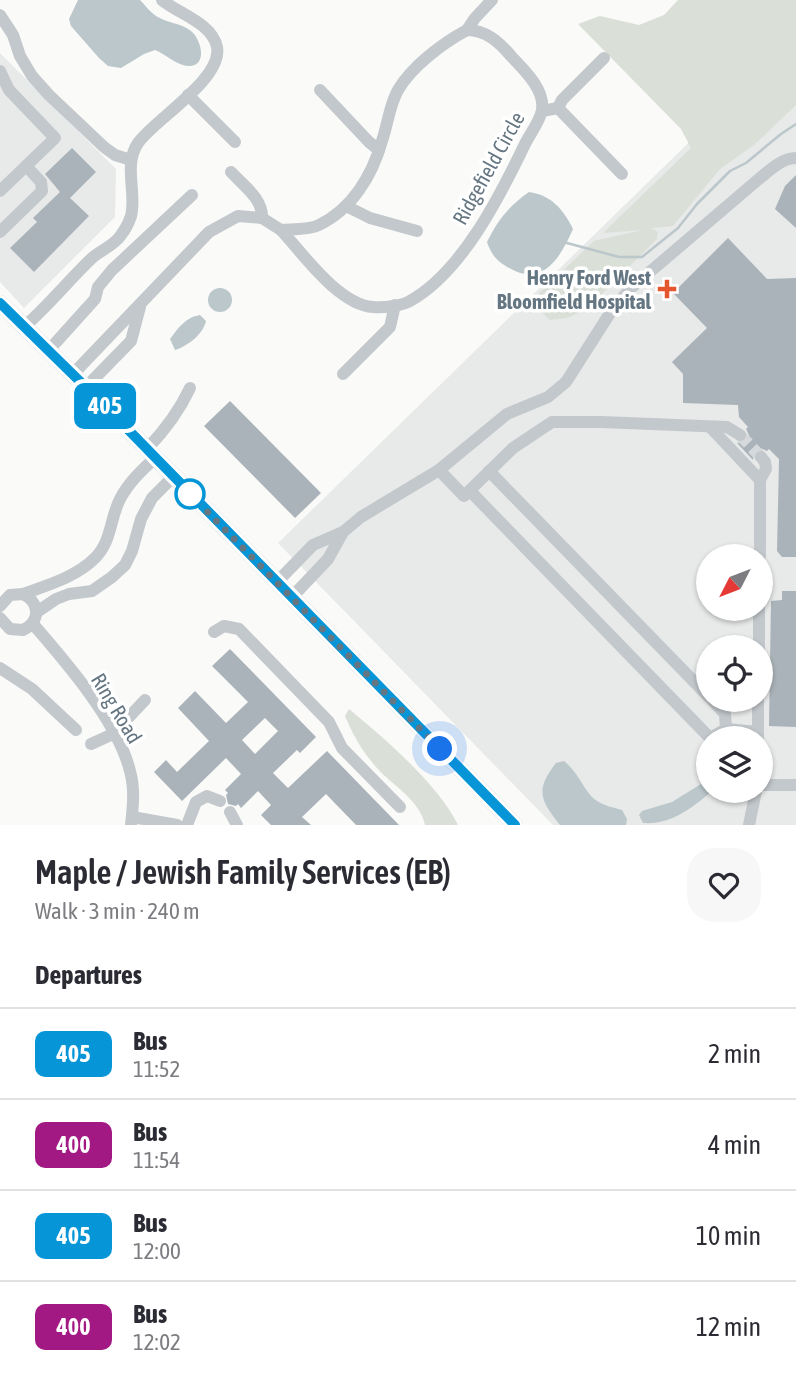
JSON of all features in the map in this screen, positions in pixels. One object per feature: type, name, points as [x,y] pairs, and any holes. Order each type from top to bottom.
[{"type":"main road","points":[[0,303],[86,387],[515,825]]},
{"type":"street","points":[[25,326],[94,257],[120,237],[131,216],[131,160],[137,144],[214,66],[217,50],[213,38],[195,21],[175,11],[162,0]]},
{"type":"street","points":[[281,230],[317,226],[346,206],[368,175],[399,89],[434,53],[467,30],[492,0]]},
{"type":"street","points":[[0,15],[13,35],[20,56],[32,76],[104,147],[115,155],[131,160]]},
{"type":"street","name":"Ridgefield Circle","points":[[262,218],[281,230],[345,297],[372,307],[408,303],[438,281],[471,239],[514,167],[542,111],[541,95],[528,75],[499,42],[477,30],[467,30]]},
{"type":"street","points":[[558,108],[562,100],[604,58]]},
{"type":"street","points":[[0,71],[9,90],[55,138],[0,191]]},
{"type":"street","points":[[320,90],[379,150]]},
{"type":"street","points":[[188,95],[235,142]]},
{"type":"street","points":[[542,111],[558,108]]},
{"type":"street","points":[[558,108],[622,173]]},
{"type":"street","points":[[277,582],[313,545],[343,532],[361,517],[439,470],[508,414],[548,397],[566,382],[612,310],[631,288],[760,178],[778,164],[796,158]]},
{"type":"street","points":[[1,230],[42,191],[41,182],[26,166]]},
{"type":"street","points":[[73,374],[209,232],[238,216],[262,218],[262,209],[257,199],[232,172]]},
{"type":"street","points":[[49,350],[95,299],[98,287],[112,270],[192,195]]},
{"type":"street","points":[[346,206],[370,218],[417,231]]},
{"type":"street","points":[[344,374],[390,327],[395,304]]},
{"type":"street","points":[[86,387],[131,341],[140,306]]},
{"type":"street","points":[[2,600],[9,594],[23,594],[61,580],[96,557],[108,539],[119,501],[180,408],[190,388]]},
{"type":"street","points":[[439,470],[464,496],[513,449],[552,422],[727,427],[740,435]]},
{"type":"street","points":[[709,427],[760,480]]},
{"type":"street","points":[[760,544],[760,480],[766,469],[761,457]]},
{"type":"street","points":[[489,471],[696,685]]},
{"type":"street","points":[[0,618],[4,625],[16,631],[23,631],[56,599],[68,594],[92,591],[125,565],[145,509],[173,477]]},
{"type":"street","points":[[470,491],[698,726]]},
{"type":"street","points":[[292,597],[328,559],[343,532]]},
{"type":"street","name":"Ring Road","points":[[23,594],[34,602],[35,618],[113,734],[130,771],[134,799],[132,821]]},
{"type":"street","points":[[214,632],[224,626],[239,629],[329,722],[342,748],[400,807]]},
{"type":"street","points":[[0,668],[32,689],[76,730]]},
{"type":"street","points":[[91,744],[113,734],[145,700]]},
{"type":"street","points":[[773,785],[796,785]]},
{"type":"street","points":[[187,825],[196,802],[207,796],[220,801]]},
{"type":"street","points":[[749,825],[754,803]]},
{"type":"street","points":[[230,812],[237,825]]},
{"type":"street","points":[[132,821],[177,825]]},
{"type":"shaded area","points":[[78,0],[140,0],[156,16],[191,31],[200,45],[201,57],[196,65],[186,66],[155,50],[121,68],[108,66],[71,26],[69,19]]},
{"type":"shaded area","points":[[678,0],[796,0],[796,105],[754,145],[720,169],[673,226],[651,228],[658,232],[657,239],[586,310],[567,318],[550,320],[538,309],[536,296],[594,241],[642,230],[603,233],[691,148],[681,129],[578,24],[600,16],[639,25],[664,15]]},
{"type":"shaded area","name":"Henry Ford West Bloomfield Hospital","points":[[796,38],[796,825],[553,825],[278,543]]},
{"type":"shaded area","points":[[0,53],[116,169],[115,217],[24,308],[0,282]]},
{"type":"shaded area","points":[[529,192],[544,196],[556,204],[573,229],[551,265],[534,274],[524,274],[497,259],[487,242],[504,214]]},
{"type":"shaded area","points":[[220,288],[231,295],[232,300],[225,311],[220,312],[209,305],[208,300],[215,289]]},
{"type":"shaded area","points":[[200,315],[206,321],[202,330],[185,346],[175,350],[170,339],[186,321]]},
{"type":"shaded area","points":[[349,709],[424,778],[458,825],[425,825],[412,800],[376,767],[362,749],[345,716]]},
{"type":"shaded area","points":[[564,761],[594,799],[622,810],[627,819],[626,825],[560,825],[544,802],[543,788],[556,763]]},
{"type":"shaded area","points":[[696,787],[697,803],[689,809],[663,821],[643,823],[639,815],[642,811],[672,802]]},
{"type":"building","points":[[72,148],[96,172],[70,198],[89,216],[34,272],[10,248],[37,222],[33,218],[60,192],[45,174]]},
{"type":"building","points":[[796,175],[796,228],[775,209],[785,186]]},
{"type":"building","points":[[728,238],[767,279],[796,278],[796,557],[782,557],[777,551],[779,459],[769,449],[767,451],[760,448],[753,453],[753,460],[737,443],[745,442],[749,435],[746,429],[748,427],[739,417],[738,405],[683,403],[683,374],[672,362],[707,328],[673,293]]},
{"type":"building","points":[[230,401],[321,493],[295,518],[204,426]]},
{"type":"building","points":[[782,591],[796,591],[796,727],[769,726],[769,712],[773,712],[771,621],[774,621],[774,601],[782,600]]},
{"type":"building","points":[[230,649],[316,737],[300,753],[297,750],[273,773],[288,788],[327,751],[399,825],[356,825],[326,794],[302,817],[311,825],[271,825],[261,815],[271,805],[258,791],[241,808],[238,804],[228,804],[228,793],[225,790],[241,774],[226,758],[182,801],[154,772],[166,760],[177,772],[209,741],[178,708],[195,691],[226,723],[248,702],[212,666]],"holes":[[[265,718],[278,731],[255,754],[242,740]]]},
{"type":"waterway","points":[[567,243],[619,257],[642,257],[678,228],[697,204],[730,171],[746,163],[796,124]]},
{"type":"tunnel","points":[[740,435],[761,457]]},
{"type":"bus line","name":"405","points":[[0,303],[103,404],[515,825]]},
{"type":"place","name":"Henry Ford West Bloomfield Hospital","points":[[667,289]]},
{"type":"route","points":[[190,494],[440,749]]}]
